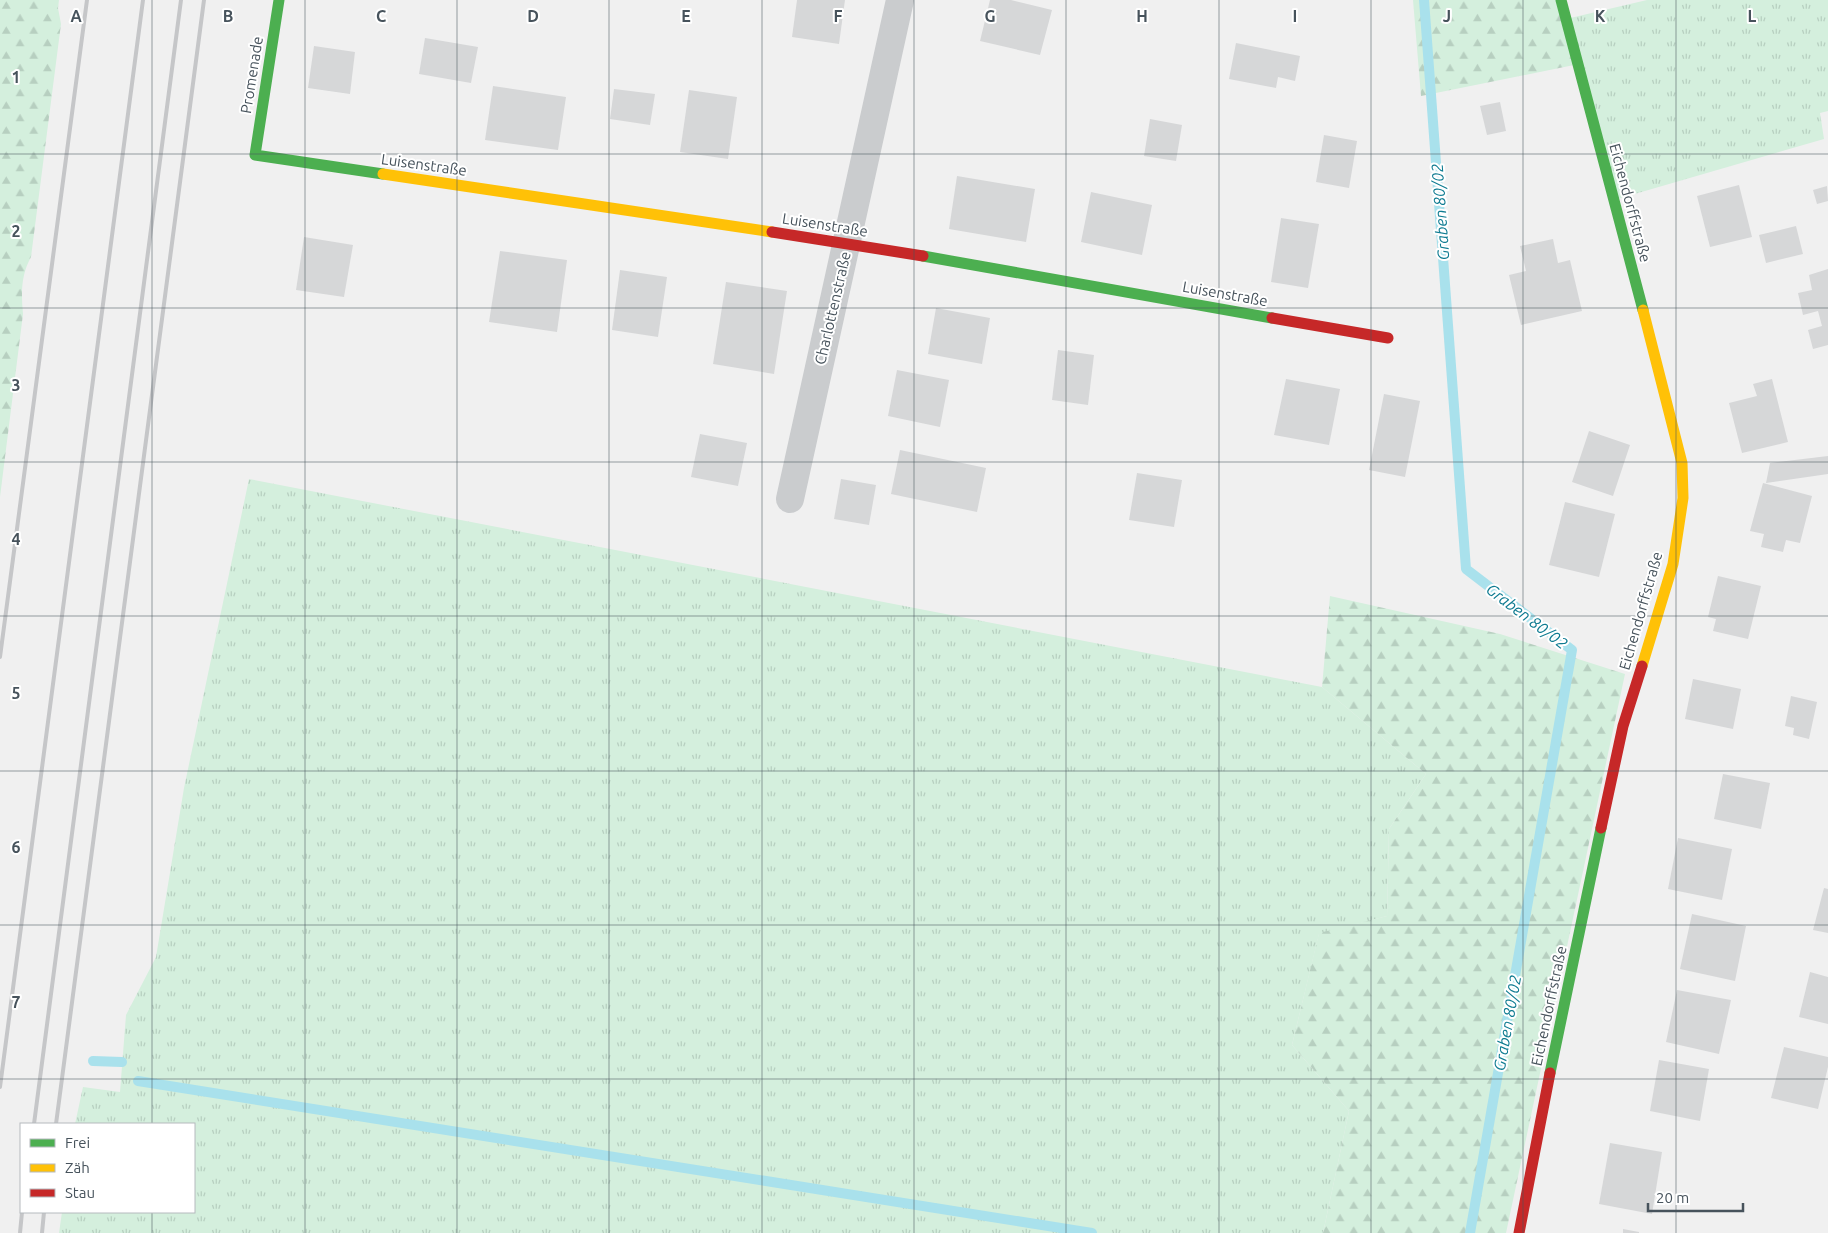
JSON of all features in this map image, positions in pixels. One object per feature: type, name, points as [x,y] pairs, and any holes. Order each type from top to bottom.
[{"type":"street","name":"Promenade","points":[[255,155],[279,0]]},
{"type":"street","name":"Charlottenstraße","points":[[790,499],[900,0]]},
{"type":"street","name":"Eichendorffstraße","points":[[1518,1233],[1623,726],[1673,564],[1683,498],[1682,463],[1561,0]]},
{"type":"street","name":"Luisenstraße","points":[[255,155],[847,243],[1388,338]]},
{"type":"green space","points":[[0,0],[59,0],[58,8],[61,24],[31,257],[22,284],[23,314],[0,497]]},
{"type":"green space","points":[[1413,0],[1561,0],[1579,64],[1421,96]]},
{"type":"green space","points":[[1647,0],[1828,0],[1828,111],[1820,113],[1824,139],[1614,200],[1566,19]]},
{"type":"green space","points":[[249,479],[1322,687],[1426,774],[1389,829],[1387,916],[1319,934],[1292,1045],[1349,1111],[1323,1233],[59,1233],[62,1213],[195,1213],[195,1123],[75,1123],[83,1087],[120,1092],[126,1015],[156,957],[184,788]]},
{"type":"green space","points":[[1330,596],[1500,634],[1625,674],[1506,1233],[1323,1233],[1349,1111],[1292,1045],[1319,933],[1387,916],[1389,829],[1426,774],[1322,687]]},
{"type":"building","points":[[797,0],[845,0],[839,44],[792,37]]},
{"type":"building","points":[[990,0],[1011,0],[1052,10],[1040,55],[980,41]]},
{"type":"building","points":[[425,38],[478,47],[471,83],[419,74]]},
{"type":"building","points":[[1236,43],[1300,56],[1295,81],[1278,77],[1276,88],[1229,79]]},
{"type":"building","points":[[314,46],[355,52],[350,94],[308,88]]},
{"type":"building","points":[[493,86],[566,97],[558,150],[485,140]]},
{"type":"building","points":[[614,89],[655,94],[650,125],[610,119]]},
{"type":"building","points":[[689,90],[737,97],[728,159],[680,152]]},
{"type":"building","points":[[1500,102],[1506,131],[1487,135],[1480,106]]},
{"type":"building","points":[[1150,119],[1182,125],[1176,161],[1144,156]]},
{"type":"building","points":[[1324,135],[1357,141],[1349,188],[1316,182]]},
{"type":"building","points":[[957,176],[1035,189],[1026,242],[949,229]]},
{"type":"building","points":[[1739,185],[1752,237],[1710,247],[1697,196]]},
{"type":"building","points":[[1827,186],[1828,201],[1817,204],[1813,190]]},
{"type":"building","points":[[1091,192],[1152,205],[1142,255],[1081,242]]},
{"type":"building","points":[[1281,218],[1319,224],[1308,288],[1271,282]]},
{"type":"building","points":[[1796,226],[1803,254],[1766,263],[1759,235]]},
{"type":"building","points":[[304,237],[353,245],[344,297],[296,290]]},
{"type":"building","points":[[1553,239],[1558,263],[1570,260],[1582,311],[1521,325],[1509,275],[1526,271],[1520,246]]},
{"type":"building","points":[[500,251],[567,260],[557,332],[489,322]]},
{"type":"building","points":[[1828,269],[1828,345],[1813,349],[1808,330],[1822,326],[1818,311],[1803,315],[1798,293],[1812,290],[1809,275]]},
{"type":"building","points":[[620,270],[667,277],[658,337],[612,330]]},
{"type":"building","points":[[726,282],[787,291],[774,374],[713,364]]},
{"type":"building","points":[[936,308],[990,318],[982,364],[928,354]]},
{"type":"building","points":[[1058,350],[1094,355],[1088,405],[1052,400]]},
{"type":"building","points":[[897,370],[949,380],[940,427],[888,416]]},
{"type":"building","points":[[1286,379],[1340,389],[1329,445],[1274,435]]},
{"type":"building","points":[[1772,379],[1788,442],[1742,453],[1729,403],[1757,396],[1753,384]]},
{"type":"building","points":[[1384,394],[1420,401],[1405,477],[1369,470]]},
{"type":"building","points":[[1589,431],[1630,445],[1613,496],[1572,482]]},
{"type":"building","points":[[700,434],[747,443],[738,486],[691,477]]},
{"type":"building","points":[[900,450],[986,468],[977,512],[891,494]]},
{"type":"building","points":[[1828,456],[1828,474],[1766,483],[1770,463]]},
{"type":"building","points":[[1137,473],[1182,480],[1174,527],[1129,520]]},
{"type":"building","points":[[841,479],[876,485],[869,525],[834,519]]},
{"type":"building","points":[[1763,483],[1812,496],[1800,543],[1786,540],[1783,552],[1761,547],[1764,534],[1750,531]]},
{"type":"building","points":[[1565,502],[1615,514],[1599,577],[1549,565]]},
{"type":"building","points":[[1718,576],[1761,586],[1748,639],[1713,631],[1716,619],[1708,617]]},
{"type":"building","points":[[1693,679],[1741,689],[1733,729],[1685,719]]},
{"type":"building","points":[[1791,696],[1817,702],[1809,739],[1793,735],[1794,728],[1785,726]]},
{"type":"building","points":[[1723,774],[1770,783],[1761,829],[1714,819]]},
{"type":"building","points":[[1678,838],[1732,849],[1722,900],[1668,889]]},
{"type":"building","points":[[1824,888],[1828,889],[1828,933],[1813,930]]},
{"type":"building","points":[[1692,914],[1746,926],[1735,981],[1680,969]]},
{"type":"building","points":[[1810,972],[1828,977],[1828,1024],[1799,1017]]},
{"type":"building","points":[[1677,990],[1731,1000],[1719,1054],[1666,1042]]},
{"type":"building","points":[[1784,1047],[1828,1057],[1828,1067],[1818,1109],[1771,1098]]},
{"type":"building","points":[[1659,1060],[1709,1069],[1700,1121],[1650,1111]]},
{"type":"building","points":[[1610,1143],[1662,1152],[1652,1214],[1599,1204]]},
{"type":"building","points":[[1623,1229],[1639,1232],[1639,1233],[1623,1233]]},
{"type":"waterway","name":"Graben 80/02","points":[[1424,0],[1466,569],[1572,650],[1470,1233]]},
{"type":"waterway","points":[[93,1061],[122,1062]]},
{"type":"waterway","points":[[138,1081],[1092,1233]]},
{"type":"railway","points":[[0,657],[87,0]]},
{"type":"railway","points":[[0,1087],[143,0]]},
{"type":"railway","points":[[34,1123],[181,0]]},
{"type":"railway","points":[[56,1123],[204,0]]},
{"type":"railway","points":[[20,1233],[22,1213]]},
{"type":"railway","points":[[42,1233],[44,1213]]},
{"type":"traffic: fast","points":[[279,0],[255,155],[383,174]]},
{"type":"traffic: fast","points":[[1561,0],[1643,310]]},
{"type":"traffic: fast","points":[[923,256],[1272,318]]},
{"type":"traffic: fast","points":[[1550,1073],[1601,828]]},
{"type":"traffic: slow","points":[[383,174],[772,232]]},
{"type":"traffic: slow","points":[[1642,666],[1673,564],[1683,498],[1682,463],[1643,310]]},
{"type":"traffic: jam","points":[[772,232],[923,256]]},
{"type":"traffic: jam","points":[[1272,318],[1388,338]]},
{"type":"traffic: jam","points":[[1601,828],[1623,726],[1642,666]]},
{"type":"traffic: jam","points":[[1519,1233],[1550,1073]]}]
